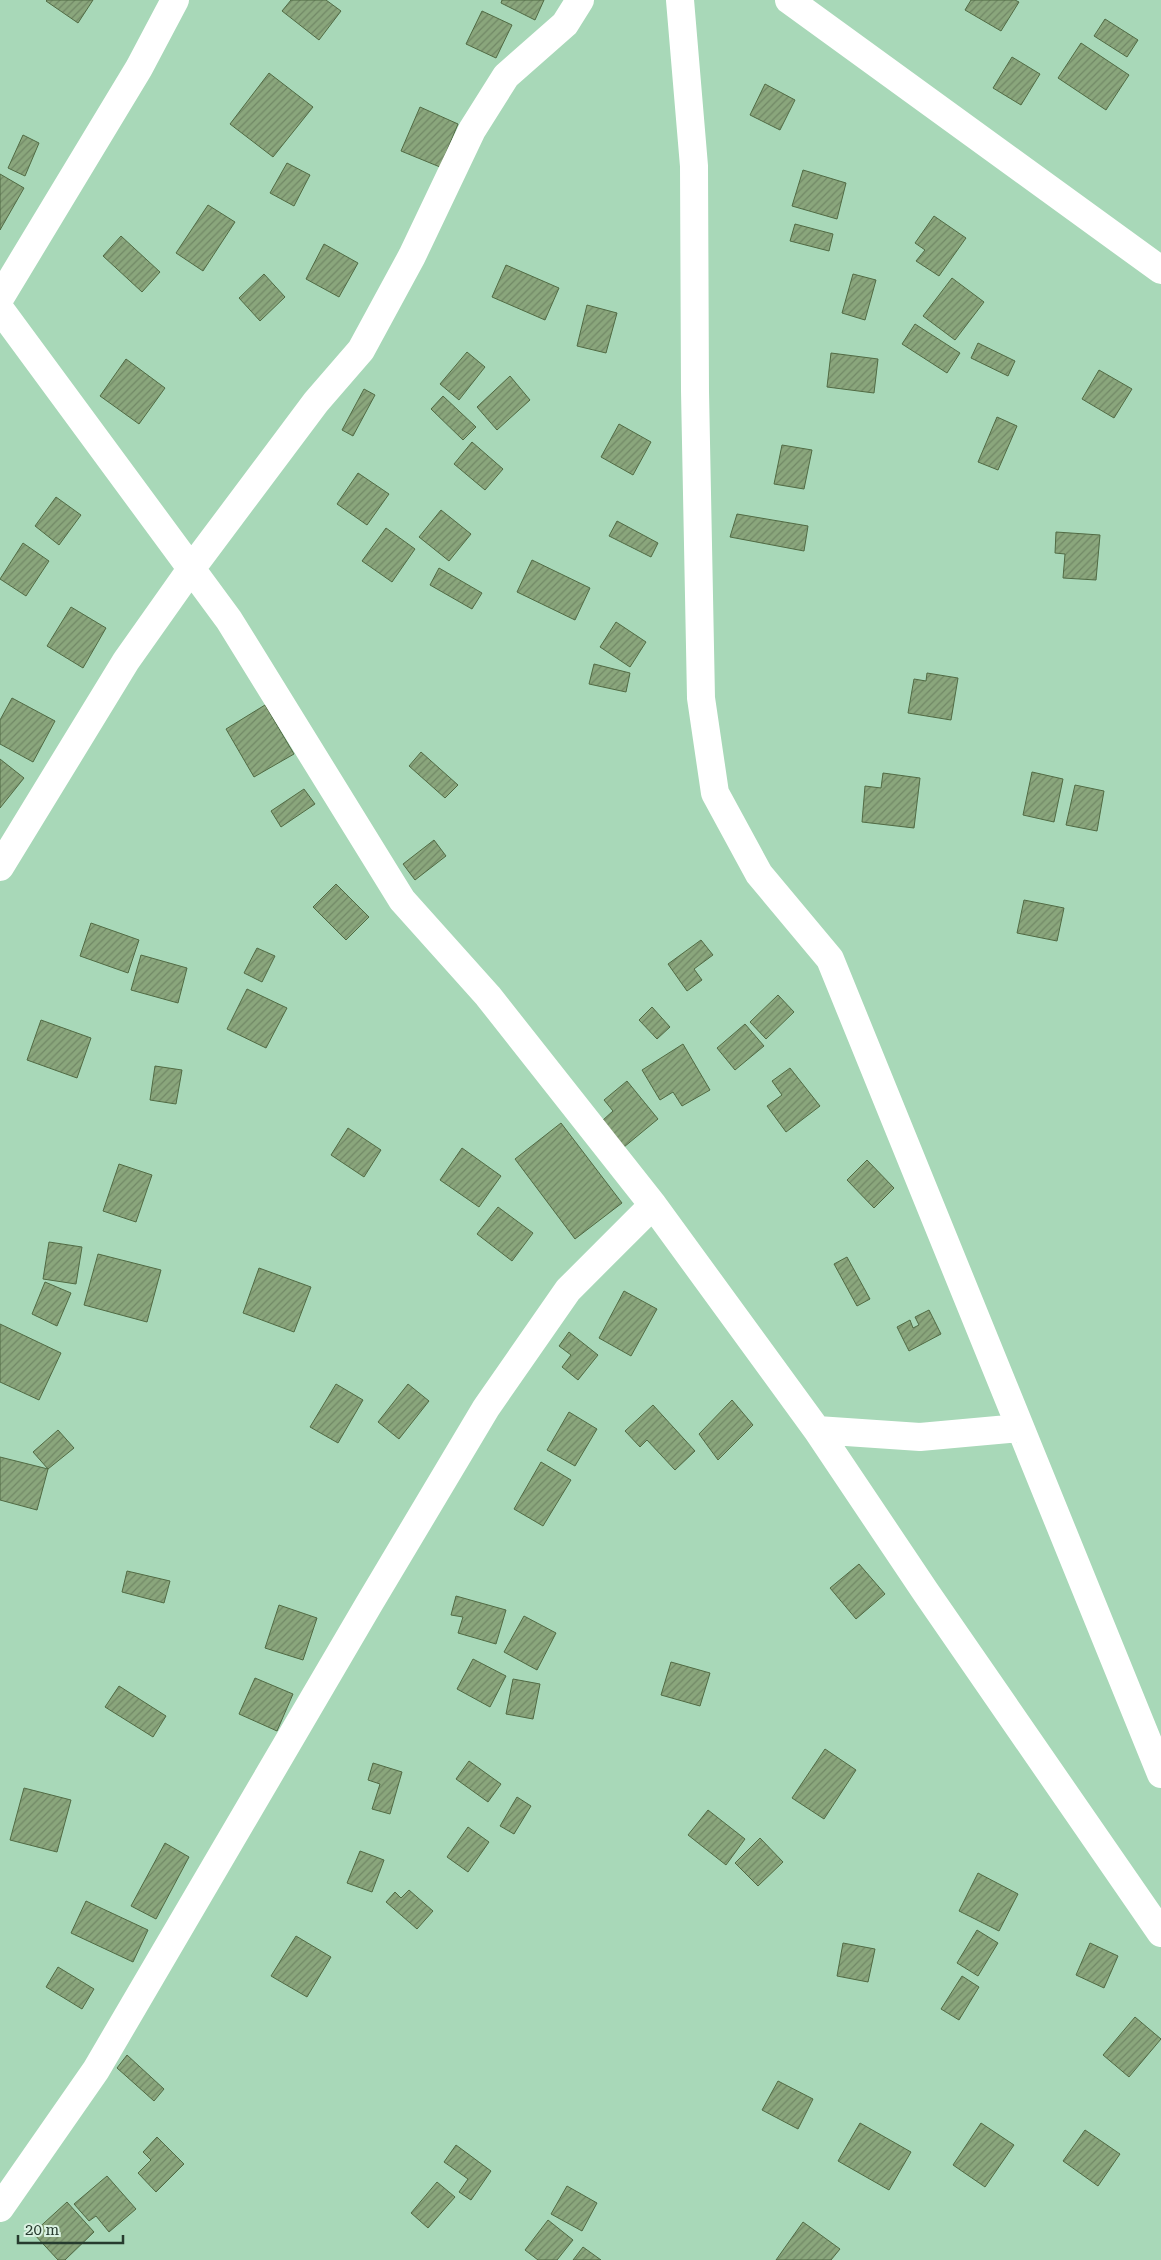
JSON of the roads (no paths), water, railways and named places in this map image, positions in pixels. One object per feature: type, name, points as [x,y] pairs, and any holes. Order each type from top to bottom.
[{"type":"street","points":[[0,298],[139,68],[175,0]]},
{"type":"street","points":[[0,867],[126,661],[191,569],[316,402],[361,350],[412,256],[472,130],[506,76],[565,24],[580,0]]},
{"type":"street","points":[[680,0],[694,166],[694,391],[701,698],[715,793],[759,874],[830,959],[1161,1774]]},
{"type":"street","points":[[798,3],[1161,270]]},
{"type":"street","points":[[0,309],[229,620],[402,900],[488,996],[653,1205],[816,1430],[1161,1933]]},
{"type":"street","points":[[0,2208],[96,2070],[364,1612],[486,1408],[568,1290],[653,1205]]},
{"type":"street","points":[[816,1430],[920,1437],[1020,1428]]}]
